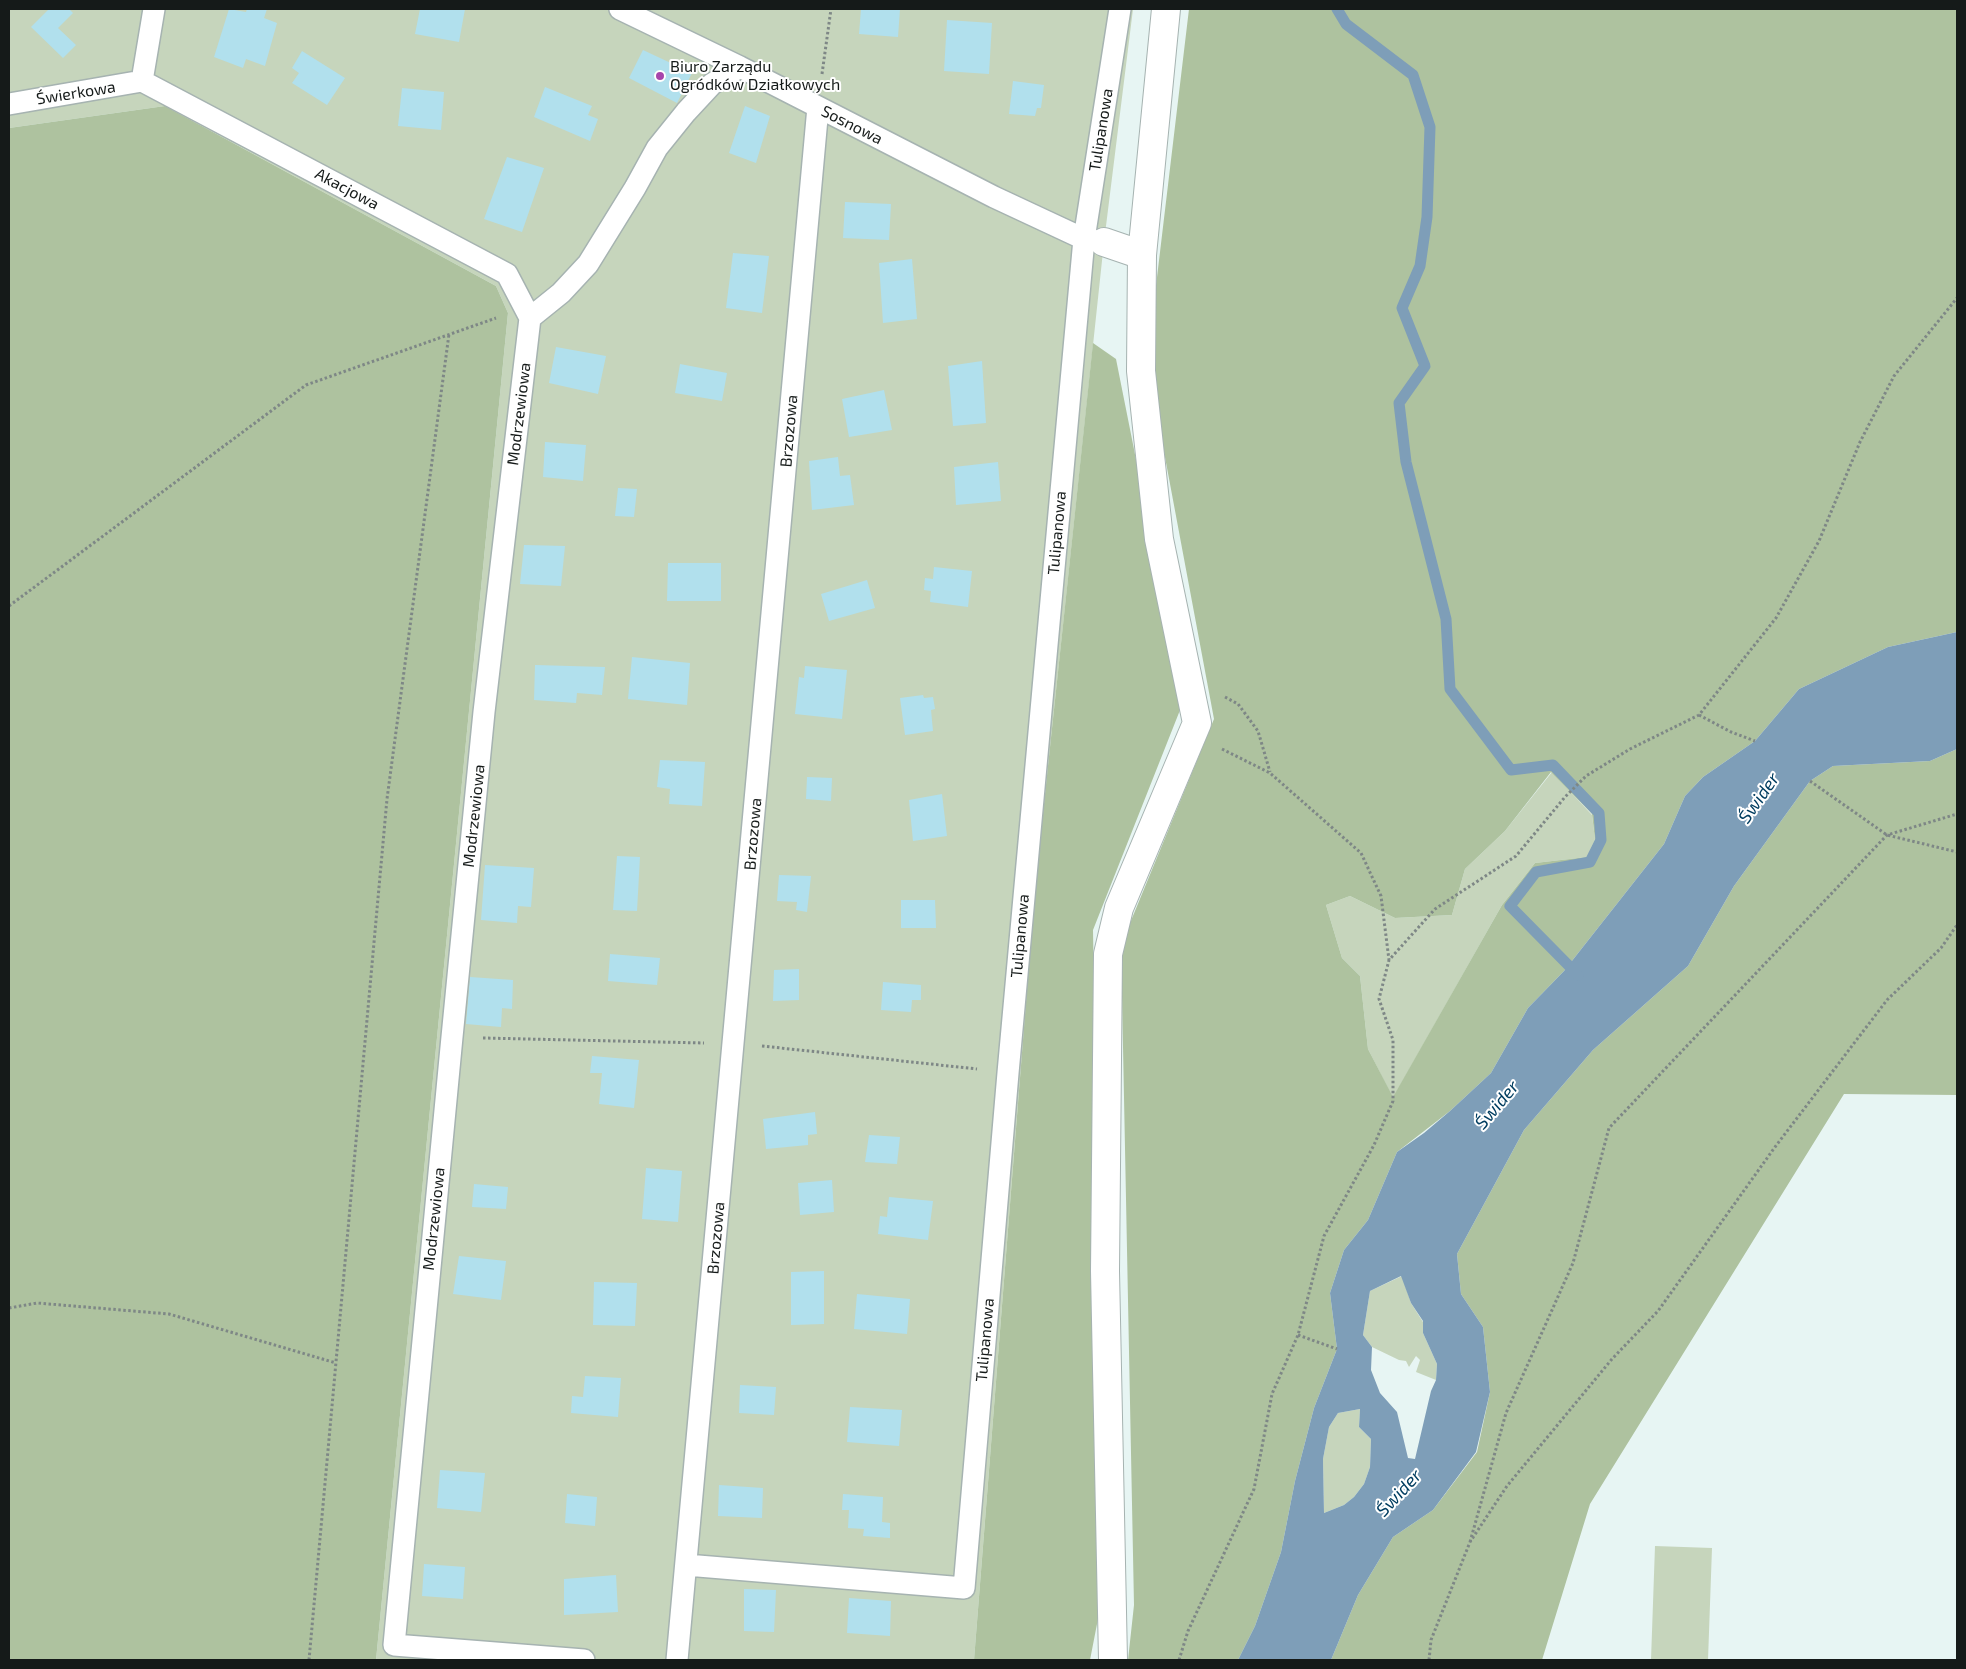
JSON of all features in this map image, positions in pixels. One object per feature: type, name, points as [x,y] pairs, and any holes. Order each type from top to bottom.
[{"type":"street","points":[[1113,1660],[1105,1271],[1108,954],[1119,908],[1197,723],[1158,529],[1141,371],[1142,255],[1166,9]]},
{"type":"street","points":[[1094,240],[1142,255]]},
{"type":"lane","points":[[142,81],[154,9]]},
{"type":"lane","name":"Sosnowa","points":[[620,9],[740,67],[994,197],[1094,240]]},
{"type":"lane","name":"Tulipanowa","points":[[686,1565],[964,1588],[1008,1073],[1094,240],[1120,9]]},
{"type":"lane","points":[[527,313],[561,293],[588,264],[635,188],[657,148],[712,84],[740,67]]},
{"type":"lane","name":"Świerkowa","points":[[9,104],[142,81]]},
{"type":"lane","name":"Akacjowa","points":[[142,81],[507,274],[527,313]]},
{"type":"lane","name":"Brzozowa","points":[[677,1660],[818,107]]},
{"type":"lane","name":"Modrzewiowa","points":[[527,313],[483,722],[412,1435],[394,1645],[584,1660]]},
{"type":"path","points":[[818,107],[831,9]]},
{"type":"path","points":[[1389,960],[1435,909],[1516,856],[1565,797],[1586,776],[1630,749],[1699,715],[1776,618],[1819,541],[1860,442],[1894,376],[1957,298]]},
{"type":"path","points":[[9,606],[306,385],[449,334],[527,313]]},
{"type":"path","points":[[309,1660],[387,799],[449,334]]},
{"type":"path","points":[[1189,684],[1216,692],[1238,704],[1258,731],[1270,773]]},
{"type":"path","points":[[1699,715],[1731,732],[1755,741]]},
{"type":"path","points":[[1180,1660],[1188,1631],[1254,1488],[1272,1394],[1298,1335],[1324,1236],[1374,1145],[1393,1101],[1393,1040],[1379,999],[1389,960],[1381,896],[1360,853],[1270,773],[1194,732]]},
{"type":"path","points":[[1810,781],[1887,834],[1957,852]]},
{"type":"path","points":[[1429,1660],[1431,1640],[1470,1542],[1506,1413],[1573,1263],[1608,1128],[1887,834],[1957,814]]},
{"type":"path","points":[[1470,1542],[1507,1486],[1612,1359],[1658,1311],[1776,1147],[1887,1000],[1941,948],[1957,926]]},
{"type":"path","points":[[9,1308],[37,1303],[168,1314],[336,1363]]},
{"type":"path","points":[[1298,1335],[1337,1349]]},
{"type":"green space","points":[[9,9],[1133,9],[1104,242],[1035,888],[974,1660],[376,1660],[508,313],[496,286],[165,106],[9,128]]},
{"type":"green space","points":[[1189,9],[1957,9],[1957,632],[1888,647],[1799,689],[1755,741],[1703,777],[1685,796],[1664,844],[1564,971],[1528,1008],[1491,1073],[1450,1111],[1397,1152],[1368,1220],[1344,1250],[1330,1293],[1337,1349],[1314,1408],[1295,1481],[1281,1552],[1255,1626],[1238,1660],[1128,1660],[1134,1605],[1121,945],[1214,719],[1147,361]],"holes":[[[1551,772],[1592,814],[1595,840],[1587,857],[1535,863],[1502,905],[1393,1097],[1368,1049],[1360,976],[1342,958],[1326,905],[1350,896],[1395,918],[1452,915],[1465,869],[1505,831]]]},
{"type":"green space","points":[[165,106],[496,286],[508,313],[376,1660],[9,1660],[9,128]]},
{"type":"green space","points":[[1093,343],[1116,359],[1184,700],[1093,930],[1104,1588],[1090,1660],[974,1660],[1035,888]]},
{"type":"green space","points":[[1957,749],[1957,1095],[1844,1094],[1590,1504],[1542,1660],[1331,1660],[1358,1595],[1393,1537],[1433,1510],[1477,1452],[1490,1392],[1483,1327],[1461,1294],[1457,1254],[1524,1130],[1593,1050],[1688,966],[1734,886],[1810,781],[1833,766],[1930,761]]},
{"type":"green space","points":[[1552,772],[1592,815],[1595,840],[1587,857],[1535,863],[1502,905],[1393,1098],[1368,1049],[1360,976],[1342,958],[1326,905],[1350,896],[1395,918],[1452,915],[1465,869],[1505,831]]},
{"type":"green space","points":[[1402,1276],[1411,1303],[1423,1322],[1423,1333],[1437,1364],[1436,1380],[1416,1372],[1420,1360],[1416,1356],[1409,1367],[1406,1361],[1399,1360],[1372,1347],[1363,1335],[1370,1291]]},
{"type":"green space","points":[[1360,1409],[1359,1427],[1371,1439],[1370,1467],[1364,1484],[1354,1497],[1344,1505],[1324,1513],[1323,1459],[1329,1427],[1338,1413]]},
{"type":"green space","points":[[1655,1546],[1712,1548],[1708,1660],[1651,1660]]},
{"type":"water","name":"Świder","points":[[1957,632],[1957,749],[1930,761],[1833,766],[1810,781],[1734,886],[1688,966],[1593,1050],[1524,1130],[1457,1254],[1461,1294],[1483,1327],[1490,1392],[1476,1452],[1433,1510],[1393,1537],[1358,1595],[1331,1660],[1238,1660],[1255,1626],[1281,1552],[1295,1481],[1314,1408],[1337,1349],[1330,1293],[1344,1250],[1368,1220],[1397,1152],[1424,1133],[1491,1073],[1528,1008],[1564,971],[1664,844],[1685,796],[1703,777],[1755,741],[1799,689],[1888,647]],"holes":[[[1401,1276],[1411,1303],[1423,1321],[1423,1333],[1437,1364],[1436,1380],[1431,1391],[1415,1459],[1408,1458],[1397,1412],[1380,1393],[1371,1370],[1372,1347],[1363,1335],[1370,1291]],[[1360,1409],[1359,1427],[1371,1439],[1370,1467],[1364,1484],[1354,1497],[1344,1505],[1324,1513],[1323,1459],[1329,1427],[1338,1413]]]},
{"type":"building","points":[[49,9],[69,9],[73,13],[58,28],[76,45],[63,58],[31,27]]},
{"type":"building","points":[[229,9],[246,12],[247,9],[267,9],[264,18],[277,23],[265,66],[246,59],[243,68],[214,57]]},
{"type":"building","points":[[420,9],[465,9],[459,42],[415,34]]},
{"type":"building","points":[[861,9],[900,9],[898,37],[859,34]]},
{"type":"building","points":[[947,20],[992,23],[989,74],[944,71]]},
{"type":"building","name":"Biuro Zarządu Ogródków Działkowych","points":[[643,50],[692,73],[677,103],[629,78]]},
{"type":"building","points":[[302,51],[345,78],[327,105],[292,83],[299,73],[292,68]]},
{"type":"building","points":[[1013,81],[1044,85],[1041,108],[1037,108],[1035,116],[1009,114]]},
{"type":"building","points":[[545,87],[592,106],[588,115],[598,119],[590,141],[534,117]]},
{"type":"building","points":[[402,88],[444,92],[441,130],[398,126]]},
{"type":"building","points":[[745,106],[770,116],[756,163],[729,153]]},
{"type":"building","points":[[507,157],[544,168],[522,232],[484,219]]},
{"type":"building","points":[[845,202],[891,204],[889,240],[843,238]]},
{"type":"building","points":[[733,253],[769,256],[762,313],[726,308]]},
{"type":"building","points":[[912,259],[917,319],[883,323],[879,263]]},
{"type":"building","points":[[556,347],[606,356],[598,394],[549,383]]},
{"type":"building","points":[[982,361],[986,423],[953,426],[948,366]]},
{"type":"building","points":[[680,364],[727,373],[722,401],[675,393]]},
{"type":"building","points":[[884,390],[892,430],[849,437],[842,399]]},
{"type":"building","points":[[545,442],[586,445],[583,481],[543,477]]},
{"type":"building","points":[[838,457],[840,476],[850,475],[854,505],[812,510],[809,461]]},
{"type":"building","points":[[998,462],[1001,501],[956,505],[954,467]]},
{"type":"building","points":[[618,488],[637,489],[634,517],[615,516]]},
{"type":"building","points":[[524,545],[565,546],[561,586],[520,584]]},
{"type":"building","points":[[668,563],[721,563],[721,601],[667,601]]},
{"type":"building","points":[[934,567],[972,571],[968,607],[930,602],[931,591],[924,590],[925,578],[933,579]]},
{"type":"building","points":[[867,580],[875,608],[829,621],[821,594]]},
{"type":"building","points":[[632,657],[690,663],[687,705],[628,699]]},
{"type":"building","points":[[535,665],[605,667],[602,695],[577,693],[576,703],[534,700]]},
{"type":"building","points":[[805,666],[847,670],[842,719],[795,714],[799,677],[804,678]]},
{"type":"building","points":[[923,695],[924,698],[933,697],[935,709],[931,710],[933,731],[905,735],[900,698]]},
{"type":"building","points":[[660,760],[705,762],[702,806],[669,804],[670,789],[657,787]]},
{"type":"building","points":[[807,777],[832,778],[831,801],[806,799]]},
{"type":"building","points":[[942,794],[947,836],[913,841],[909,800]]},
{"type":"building","points":[[617,856],[640,857],[637,911],[613,910]]},
{"type":"building","points":[[485,865],[534,868],[531,907],[518,906],[517,923],[481,920]]},
{"type":"building","points":[[779,875],[811,876],[807,912],[796,910],[797,902],[777,901]]},
{"type":"building","points":[[901,900],[935,900],[936,928],[901,928]]},
{"type":"building","points":[[610,954],[660,958],[657,985],[608,981]]},
{"type":"building","points":[[799,969],[799,1000],[773,1001],[774,970]]},
{"type":"building","points":[[470,977],[513,980],[512,1009],[502,1008],[501,1027],[466,1024]]},
{"type":"building","points":[[883,982],[921,985],[921,1000],[912,1000],[911,1012],[881,1010]]},
{"type":"building","points":[[592,1056],[639,1060],[634,1108],[599,1104],[602,1073],[590,1073]]},
{"type":"building","points":[[815,1112],[817,1134],[808,1135],[808,1145],[766,1149],[763,1119]]},
{"type":"building","points":[[869,1135],[900,1137],[897,1164],[865,1162]]},
{"type":"building","points":[[646,1168],[682,1171],[678,1222],[642,1219]]},
{"type":"building","points":[[832,1180],[834,1212],[800,1215],[798,1183]]},
{"type":"building","points":[[474,1184],[508,1187],[506,1209],[472,1207]]},
{"type":"building","points":[[889,1197],[933,1201],[928,1240],[878,1234],[880,1216],[887,1217]]},
{"type":"building","points":[[459,1256],[506,1261],[501,1300],[453,1294]]},
{"type":"building","points":[[824,1271],[824,1324],[791,1325],[791,1272]]},
{"type":"building","points":[[594,1282],[637,1283],[635,1326],[593,1325]]},
{"type":"building","points":[[857,1294],[910,1299],[907,1334],[854,1329]]},
{"type":"building","points":[[585,1376],[621,1378],[618,1417],[571,1413],[572,1396],[583,1397]]},
{"type":"building","points":[[740,1385],[776,1387],[774,1415],[739,1413]]},
{"type":"building","points":[[850,1407],[902,1410],[899,1446],[847,1442]]},
{"type":"building","points":[[440,1470],[485,1473],[481,1512],[437,1508]]},
{"type":"building","points":[[719,1485],[763,1488],[762,1518],[718,1516]]},
{"type":"building","points":[[567,1494],[597,1497],[595,1526],[565,1523]]},
{"type":"building","points":[[843,1494],[883,1497],[882,1522],[890,1523],[890,1538],[863,1536],[864,1529],[848,1528],[849,1510],[842,1510]]},
{"type":"building","points":[[424,1564],[465,1567],[463,1599],[422,1596]]},
{"type":"building","points":[[616,1575],[618,1612],[564,1615],[564,1579]]},
{"type":"building","points":[[744,1589],[776,1590],[774,1632],[744,1631]]},
{"type":"building","points":[[849,1598],[891,1601],[890,1636],[847,1633]]},
{"type":"waterway","points":[[1337,9],[1346,24],[1413,75],[1430,127],[1427,217],[1420,266],[1402,308],[1425,366],[1399,403],[1406,462],[1446,619],[1450,689],[1511,770],[1553,765],[1599,813],[1601,840],[1590,862],[1536,872],[1510,906],[1578,975]]},
{"type":"place","name":"Biuro Zarządu Ogródków Działkowych","points":[[660,76]]}]
